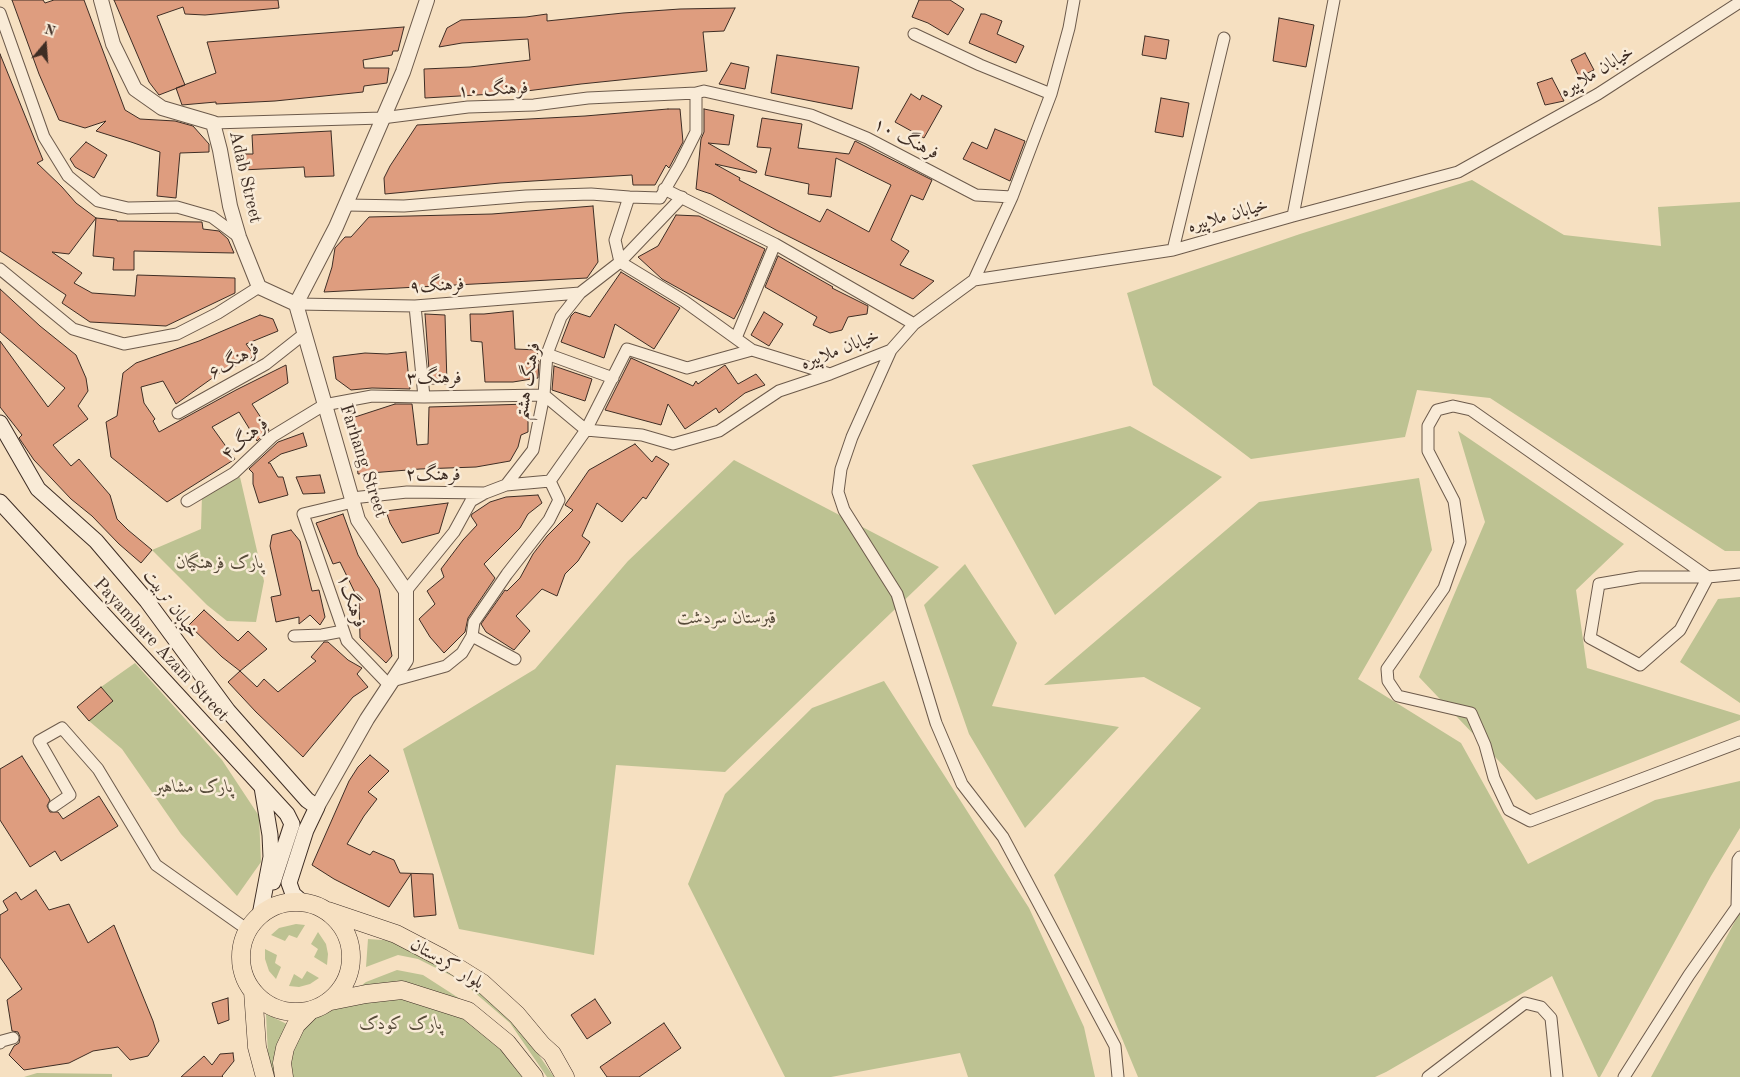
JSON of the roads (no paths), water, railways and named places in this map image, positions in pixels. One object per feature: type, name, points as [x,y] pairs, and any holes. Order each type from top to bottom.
[{"type":"main road","name":"خیابان تربیت","points":[[0,423],[38,489],[96,541],[147,601],[228,711],[312,804]]},
{"type":"main road","name":"Payambare Azam Street","points":[[0,502],[295,823]]},
{"type":"main road","points":[[260,916],[271,857],[270,835],[262,787]]},
{"type":"main road","points":[[260,916],[295,823],[312,804]]},
{"type":"main road","points":[[302,902],[293,894],[289,883],[295,823],[312,804]]},
{"type":"main road","points":[[284,1077],[282,1063],[285,1048],[296,1025],[312,1010],[331,1000],[343,987],[350,971],[352,953],[347,935],[338,920],[324,909],[302,902],[287,903],[273,907],[260,916],[248,930],[242,945],[241,961],[245,977],[253,991],[265,1002],[279,1010],[296,1012],[312,1010]]},
{"type":"main road","name":"بلوار کردستان","points":[[324,909],[396,934],[442,958],[482,983],[517,1015],[552,1054],[565,1077]]},
{"type":"main road","name":"بلوار کردستان","points":[[331,1000],[402,990],[468,1011],[507,1043],[534,1077]]},
{"type":"main road","points":[[253,991],[257,1047],[265,1077]]},
{"type":"street","name":"Adab Street","points":[[101,0],[112,44],[135,89],[162,108],[213,123],[230,206],[239,237],[259,287]]},
{"type":"street","points":[[0,269],[73,328],[124,344],[177,334],[218,313],[259,287],[296,304],[336,227],[403,72],[427,0]]},
{"type":"street","points":[[974,280],[1012,197],[1052,94],[1069,28],[1074,0]]},
{"type":"street","points":[[1293,216],[1334,0]]},
{"type":"street","name":"خیابان ملاپیره","points":[[586,430],[642,435],[672,444],[719,431],[779,391],[892,350],[914,324],[974,280],[1173,250],[1458,172],[1598,94],[1740,2]]},
{"type":"street","points":[[0,14],[44,137],[68,176],[98,201],[128,208],[177,207],[212,217],[239,237]]},
{"type":"street","points":[[914,34],[980,65],[1052,94]]},
{"type":"street","points":[[1173,250],[1224,38]]},
{"type":"street","name":"فرهنگ ۱۰","points":[[213,123],[382,118],[468,107],[534,105],[588,98],[696,93],[704,91],[811,115],[867,138],[976,195],[1012,197]]},
{"type":"street","points":[[346,204],[404,206],[526,196],[591,194],[660,198],[696,132],[696,93]]},
{"type":"street","points":[[664,188],[775,244],[914,324]]},
{"type":"street","points":[[629,197],[616,240],[620,262],[684,301],[752,350],[830,374]]},
{"type":"street","name":"فرهنگ هشتم","points":[[506,485],[533,450],[544,394],[547,354],[561,317],[580,293],[620,262],[682,197]]},
{"type":"street","points":[[736,338],[775,244]]},
{"type":"street","name":"فرهنگ۹","points":[[296,304],[415,306],[580,293]]},
{"type":"street","name":"Farhang Street","points":[[296,304],[358,520],[406,591]]},
{"type":"street","points":[[415,306],[424,397]]},
{"type":"street","name":"فرهنگ۶","points":[[178,413],[266,364],[304,334]]},
{"type":"street","points":[[312,804],[406,660],[406,591],[454,532],[471,501],[506,485],[550,481],[586,430],[627,349],[687,368],[752,350]]},
{"type":"street","points":[[892,350],[852,437],[842,469],[838,492],[844,510],[897,594],[936,723],[962,784],[1003,837],[1115,1046],[1118,1077]]},
{"type":"street","points":[[547,354],[612,378]]},
{"type":"street","points":[[544,394],[586,430]]},
{"type":"street","name":"فرهنگ۳","points":[[324,404],[372,396],[424,397],[544,394]]},
{"type":"street","name":"فرهنگ۴","points":[[187,501],[234,473],[272,436],[324,404]]},
{"type":"street","points":[[1708,578],[1471,410],[1453,406],[1437,410],[1428,426],[1428,451],[1454,501],[1460,542],[1444,588],[1387,669],[1388,681],[1398,696],[1471,713],[1484,745],[1494,778],[1509,810],[1530,820],[1740,742]]},
{"type":"street","points":[[391,683],[446,666],[462,653],[472,636],[474,622],[507,574],[549,520],[559,500],[550,481]]},
{"type":"street","name":"فرهنگ۲","points":[[303,514],[352,500],[406,492],[485,493]]},
{"type":"street","name":"فرهنگ۱","points":[[303,514],[346,641],[391,683]]},
{"type":"street","points":[[1708,578],[1680,630],[1640,665],[1590,638],[1599,584],[1640,576],[1708,578],[1740,574]]},
{"type":"street","points":[[294,636],[322,635],[343,631]]},
{"type":"street","points":[[472,636],[515,659]]},
{"type":"street","points":[[54,806],[70,795],[39,741],[62,728],[98,769],[156,865],[248,930]]},
{"type":"street","points":[[1624,1077],[1689,975],[1737,907],[1738,860],[1740,858]]},
{"type":"street","points":[[1428,1077],[1525,1002],[1541,1007],[1551,1018],[1557,1077]]},
{"type":"street","points":[[0,1043],[13,1038]]},
{"type":"park label","name":"پارک فرهنگیان","points":[[220,563]]},
{"type":"park label","name":"قبرستان سردشت","points":[[727,618]]},
{"type":"park label","name":"پارک مشاهبر","points":[[194,787]]},
{"type":"park label","name":"پارک کودک","points":[[401,1024]]}]
